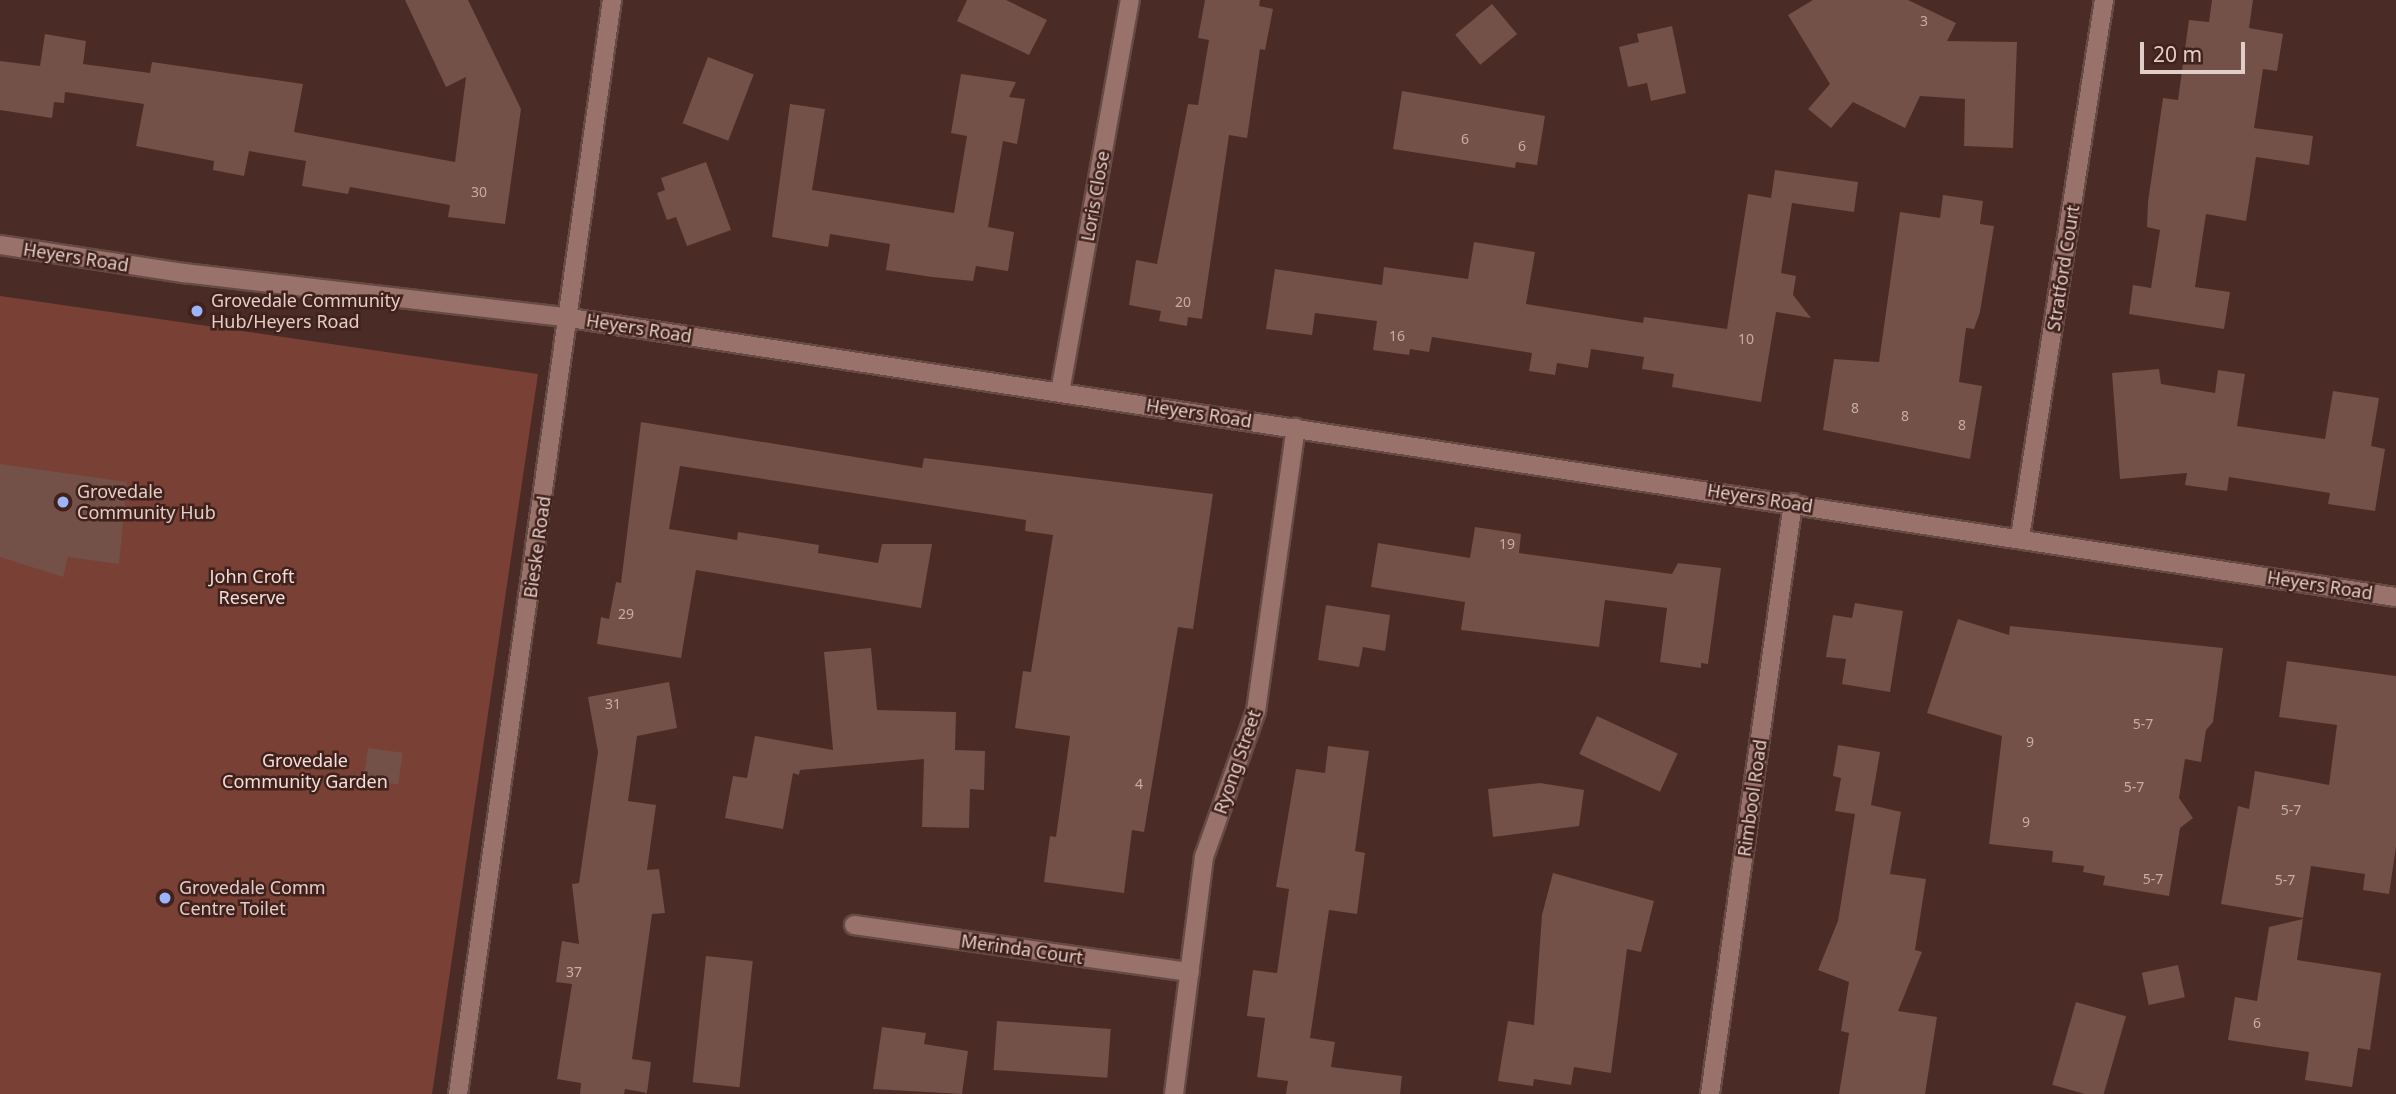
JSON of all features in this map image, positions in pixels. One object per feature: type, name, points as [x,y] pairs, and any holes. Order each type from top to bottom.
[{"type":"street","name":"Bieske Road","points":[[458,1094],[570,318],[612,0]]},
{"type":"street","name":"Loris Close","points":[[1060,392],[1130,0]]},
{"type":"street","name":"Stratford Court","points":[[2020,537],[2104,0]]},
{"type":"street","name":"Heyers Road","points":[[0,245],[184,273],[570,318],[2020,537],[2396,597]]},
{"type":"street","name":"Ryong Street","points":[[1174,1094],[1204,857],[1256,711],[1296,428]]},
{"type":"street","name":"Rimbool Road","points":[[1710,1094],[1793,503]]},
{"type":"street","name":"Merinda Court","points":[[854,925],[1190,972]]},
{"type":"green space","name":"John Croft Reserve","points":[[0,296],[538,374],[432,1094],[0,1094]]},
{"type":"building","points":[[405,0],[468,0],[521,109],[505,224],[448,217],[450,205],[350,187],[348,194],[302,186],[306,161],[249,151],[244,176],[213,170],[214,161],[136,146],[144,104],[65,92],[64,103],[54,102],[52,118],[0,110],[0,61],[40,66],[45,34],[86,41],[83,64],[150,73],[152,62],[303,84],[294,132],[455,162],[466,77],[446,87]]},
{"type":"building","points":[[967,0],[1006,0],[1047,20],[1029,55],[957,21]]},
{"type":"building","points":[[1205,0],[1260,0],[1259,6],[1273,9],[1265,50],[1260,49],[1247,138],[1229,135],[1202,319],[1188,317],[1187,326],[1159,321],[1161,311],[1129,305],[1136,260],[1157,264],[1188,104],[1198,105],[1209,40],[1198,38]]},
{"type":"building","points":[[1813,0],[1908,0],[1956,23],[1947,41],[2017,42],[2013,148],[1964,146],[1965,99],[1920,96],[1905,128],[1853,102],[1831,128],[1808,109],[1830,84],[1788,15]]},
{"type":"building","points":[[2212,0],[2253,0],[2249,28],[2283,34],[2277,71],[2263,69],[2254,128],[2313,136],[2309,165],[2256,157],[2246,221],[2206,214],[2195,287],[2230,292],[2224,329],[2129,314],[2133,285],[2151,288],[2160,230],[2147,227],[2148,202],[2163,98],[2178,100],[2189,20],[2209,22]]},
{"type":"building","points":[[1492,4],[1517,34],[1480,65],[1455,35]]},
{"type":"building","points":[[1672,26],[1686,93],[1651,101],[1647,83],[1628,87],[1619,47],[1639,42],[1637,34]]},
{"type":"building","points":[[708,57],[754,75],[728,141],[683,123]]},
{"type":"building","points":[[961,74],[1016,82],[1009,97],[1025,99],[1017,144],[1003,141],[988,227],[1014,232],[1008,271],[976,266],[973,281],[932,277],[886,270],[890,244],[830,234],[828,247],[772,237],[790,104],[825,109],[812,190],[954,213],[967,136],[951,133]]},
{"type":"building","points":[[1402,91],[1545,116],[1537,165],[1516,162],[1515,168],[1393,149]]},
{"type":"building","points":[[706,162],[731,230],[687,246],[676,217],[667,220],[657,193],[665,190],[661,178]]},
{"type":"building","points":[[1775,170],[1858,182],[1854,212],[1792,203],[1781,273],[1796,276],[1793,295],[1811,318],[1776,312],[1761,402],[1672,387],[1674,374],[1642,369],[1644,357],[1591,349],[1588,368],[1557,363],[1555,375],[1529,371],[1532,353],[1432,337],[1429,352],[1410,349],[1409,355],[1373,350],[1377,321],[1315,313],[1312,335],[1266,329],[1275,269],[1382,285],[1384,267],[1468,279],[1474,242],[1535,252],[1526,304],[1643,323],[1644,317],[1727,329],[1748,194],[1771,198]]},
{"type":"building","points":[[1943,195],[1983,201],[1980,224],[1994,226],[1980,312],[1974,329],[1966,328],[1959,382],[1982,386],[1970,459],[1823,430],[1834,359],[1879,362],[1900,212],[1940,218]]},
{"type":"building","points":[[2159,369],[2161,384],[2215,393],[2218,370],[2245,374],[2237,426],[2325,439],[2333,391],[2379,398],[2371,446],[2385,449],[2375,511],[2328,504],[2330,493],[2229,477],[2227,491],[2185,485],[2187,473],[2120,479],[2112,373]]},
{"type":"building","points":[[641,422],[922,468],[924,458],[1213,494],[1193,629],[1178,627],[1144,832],[1132,830],[1124,893],[1044,882],[1050,836],[1056,837],[1070,736],[1015,728],[1023,671],[1031,672],[1053,535],[1025,531],[1026,520],[680,466],[669,529],[737,540],[738,532],[819,545],[818,553],[878,563],[882,544],[932,544],[921,608],[696,570],[681,658],[597,644],[601,617],[609,619],[616,582],[621,583]]},
{"type":"building","name":"Grovedale Community Hub","points":[[0,464],[127,482],[119,564],[68,557],[63,577],[0,557]]},
{"type":"building","points":[[1475,527],[1521,534],[1519,553],[1672,574],[1678,563],[1721,568],[1708,664],[1701,663],[1701,668],[1660,662],[1667,608],[1605,600],[1599,647],[1461,630],[1465,602],[1371,587],[1378,543],[1470,558]]},
{"type":"building","points":[[1855,603],[1903,611],[1890,692],[1842,684],[1846,659],[1826,657],[1833,615],[1852,618]]},
{"type":"building","points":[[1326,605],[1390,615],[1385,651],[1363,647],[1359,667],[1318,660]]},
{"type":"building","points":[[1958,619],[2009,635],[2010,626],[2223,648],[2213,722],[2206,730],[2201,762],[2185,759],[2179,798],[2193,818],[2180,828],[2169,896],[2103,885],[2105,876],[2083,872],[2084,866],[2052,862],[2053,851],[1989,844],[2002,736],[1927,713]]},
{"type":"building","points":[[871,648],[877,710],[956,712],[955,750],[985,751],[984,790],[970,789],[969,828],[922,827],[924,759],[800,770],[799,775],[793,773],[783,829],[725,818],[733,776],[747,778],[755,736],[833,750],[824,652]]},
{"type":"building","points":[[2287,661],[2396,676],[2396,847],[2389,894],[2363,890],[2365,874],[2311,866],[2303,918],[2221,904],[2238,806],[2249,809],[2255,771],[2329,785],[2337,725],[2279,717]]},
{"type":"building","points":[[669,682],[677,728],[637,736],[628,801],[656,805],[647,870],[659,869],[665,913],[652,914],[632,1059],[651,1062],[647,1093],[625,1089],[624,1094],[580,1094],[581,1083],[557,1079],[572,984],[556,982],[562,941],[579,944],[572,884],[579,883],[598,752],[588,697]]},
{"type":"building","points":[[1597,716],[1678,754],[1660,792],[1579,754]]},
{"type":"building","points":[[1838,745],[1880,752],[1871,805],[1901,812],[1890,874],[1926,879],[1915,950],[1922,952],[1898,1011],[1937,1017],[1925,1094],[1839,1094],[1849,1033],[1841,1031],[1849,982],[1818,970],[1838,921],[1855,814],[1835,811],[1841,778],[1833,776]]},
{"type":"building","points":[[1328,746],[1369,751],[1355,851],[1365,853],[1357,914],[1329,910],[1310,1038],[1335,1042],[1331,1067],[1402,1076],[1400,1094],[1286,1094],[1288,1081],[1257,1077],[1265,1018],[1247,1016],[1253,970],[1277,973],[1289,889],[1276,887],[1296,769],[1325,773]]},
{"type":"building","points":[[368,748],[403,753],[398,785],[364,780]]},
{"type":"building","points":[[1540,783],[1584,790],[1579,826],[1493,837],[1488,789]]},
{"type":"building","points":[[1553,873],[1654,901],[1641,952],[1627,949],[1611,1073],[1574,1067],[1571,1085],[1534,1079],[1533,1086],[1498,1081],[1508,1021],[1534,1025],[1542,915]]},
{"type":"building","points":[[2303,919],[2297,960],[2381,973],[2370,1050],[2358,1048],[2352,1087],[2305,1080],[2309,1052],[2228,1040],[2235,997],[2257,1001],[2269,927]]},
{"type":"building","points":[[706,956],[753,961],[739,1087],[693,1082]]},
{"type":"building","points":[[2178,965],[2185,997],[2149,1005],[2142,973]]},
{"type":"building","points":[[2076,1002],[2126,1016],[2104,1094],[2085,1094],[2052,1085]]},
{"type":"building","points":[[997,1021],[1111,1029],[1107,1078],[994,1070]]},
{"type":"building","points":[[882,1027],[926,1033],[924,1044],[968,1051],[962,1094],[873,1089]]},
{"type":"place","name":"Grovedale Community Hub/Heyers Road","points":[[197,311]]},
{"type":"place","name":"Grovedale Community Hub","points":[[63,502]]},
{"type":"place","name":"Grovedale Comm Centre Toilet","points":[[165,898]]},
{"type":"park label","name":"Grovedale Community Garden","points":[[305,771]]}]
